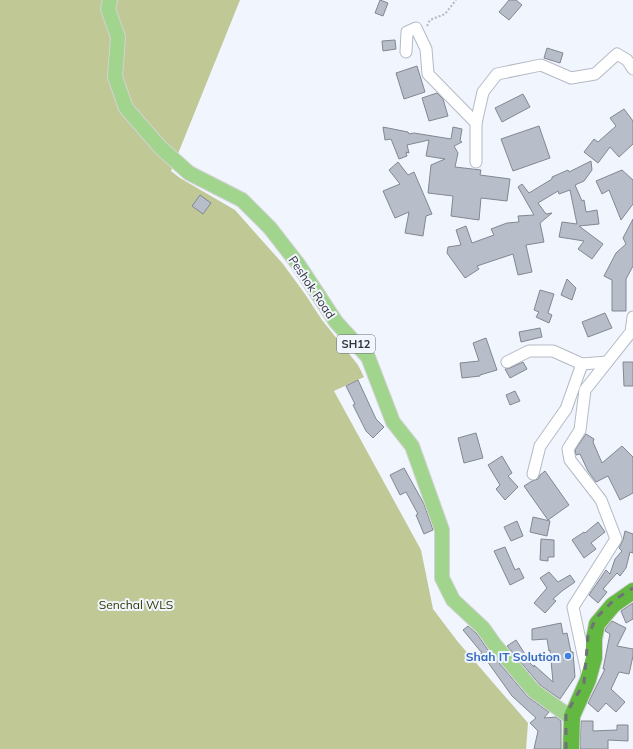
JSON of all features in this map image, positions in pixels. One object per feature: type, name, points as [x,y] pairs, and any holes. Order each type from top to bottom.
[{"type":"highway","points":[[571,749],[572,716],[588,680],[594,658],[594,639],[597,624],[613,605],[633,591]]},
{"type":"main road","name":"Peshok Road","points":[[110,0],[108,9],[118,37],[114,77],[126,108],[160,147],[189,173],[242,200],[270,228],[298,264],[336,322],[368,357],[393,422],[412,446],[442,530],[442,578],[453,600],[483,628],[495,645],[534,691],[566,714],[572,716]]},
{"type":"street","points":[[406,52],[407,32],[416,28],[426,49],[428,74],[476,123]]},
{"type":"street","points":[[476,162],[476,123],[483,92],[497,74],[541,65],[571,78],[595,74],[617,54],[628,60],[633,69]]},
{"type":"street","points":[[588,680],[585,659],[573,607],[616,539],[601,500],[570,460],[568,449],[580,430],[585,390],[631,332],[633,317]]},
{"type":"street","points":[[507,362],[529,351],[553,351],[582,364],[607,362]]},
{"type":"street","points":[[533,474],[540,446],[566,410],[582,364]]},
{"type":"path","points":[[426,49],[427,26],[430,20],[445,14],[456,0]]},
{"type":"green space","name":"Senchal WLS","points":[[0,0],[240,0],[171,171],[180,178],[235,210],[283,264],[322,320],[358,365],[364,377],[334,391],[421,550],[433,609],[458,642],[528,723],[526,749],[0,749]]},
{"type":"building","points":[[380,0],[388,3],[383,16],[375,13]]},
{"type":"building","points":[[509,0],[516,0],[522,5],[509,20],[499,12]]},
{"type":"building","points":[[395,40],[396,49],[383,51],[382,41]]},
{"type":"building","points":[[547,48],[563,53],[560,63],[544,58]]},
{"type":"building","points":[[417,66],[425,92],[404,99],[396,73]]},
{"type":"building","points":[[437,93],[443,99],[448,116],[429,121],[422,98]]},
{"type":"building","points":[[523,94],[530,107],[502,122],[495,108]]},
{"type":"building","points":[[624,109],[633,121],[633,144],[619,157],[610,147],[598,163],[584,152],[594,139],[598,142],[616,126],[610,118]]},
{"type":"building","points":[[539,126],[550,158],[513,171],[501,139]]},
{"type":"building","points":[[383,127],[408,132],[409,134],[414,133],[451,139],[453,127],[462,129],[460,141],[462,142],[454,146],[458,153],[455,167],[481,170],[480,175],[510,179],[507,201],[481,198],[479,220],[451,216],[453,196],[428,193],[431,165],[445,159],[426,156],[429,140],[407,145],[409,153],[406,152],[407,156],[399,159],[391,139],[385,140]]},
{"type":"building","points":[[591,161],[592,170],[584,181],[575,185],[582,201],[584,200],[586,212],[597,210],[599,224],[579,226],[603,244],[592,259],[578,249],[584,241],[559,237],[562,222],[577,224],[570,190],[559,194],[558,191],[538,203],[546,214],[552,213],[540,223],[544,242],[526,245],[532,272],[518,275],[513,254],[477,266],[479,269],[465,278],[447,253],[448,247],[461,245],[456,230],[466,226],[472,243],[494,235],[491,229],[507,223],[519,222],[518,216],[534,215],[518,187],[522,184],[529,193],[552,179],[552,177],[568,170],[569,172]]},
{"type":"building","points":[[398,162],[408,175],[414,172],[432,214],[426,216],[423,236],[405,233],[409,212],[395,218],[383,191],[400,184],[389,170]]},
{"type":"building","points":[[622,170],[633,180],[633,204],[621,220],[609,190],[602,194],[596,181]]},
{"type":"building","points":[[200,195],[211,203],[203,214],[192,206]]},
{"type":"building","points":[[633,219],[633,266],[626,279],[626,311],[612,311],[612,280],[604,276],[616,253],[626,244],[623,238]]},
{"type":"building","points":[[567,279],[576,288],[572,300],[561,295]]},
{"type":"building","points":[[540,290],[554,294],[548,313],[552,315],[549,323],[536,317],[539,312],[534,310]]},
{"type":"building","points":[[605,313],[612,328],[588,337],[582,322]]},
{"type":"building","points":[[540,328],[542,337],[521,342],[519,332]]},
{"type":"building","points":[[486,338],[497,370],[480,376],[462,378],[460,363],[479,361],[473,343]]},
{"type":"building","points":[[523,362],[527,369],[510,378],[505,369]]},
{"type":"building","points":[[623,362],[633,362],[633,386],[624,386]]},
{"type":"building","points":[[358,380],[376,419],[384,427],[373,438],[366,431],[353,405],[355,404],[346,386]]},
{"type":"building","points":[[515,391],[520,401],[510,405],[506,395]]},
{"type":"building","points":[[476,433],[483,458],[464,463],[458,438]]},
{"type":"building","points":[[586,434],[594,439],[593,442],[602,463],[622,446],[633,457],[633,493],[620,500],[608,476],[596,482],[588,471],[580,454],[576,455],[575,450]]},
{"type":"building","points":[[502,456],[512,473],[508,476],[518,487],[505,500],[496,489],[500,485],[488,465]]},
{"type":"building","points":[[404,468],[424,504],[433,530],[424,534],[416,515],[418,514],[406,492],[400,495],[390,475]]},
{"type":"building","points":[[545,471],[569,505],[548,520],[524,486],[538,479]]},
{"type":"building","points":[[533,517],[550,521],[547,536],[530,532]]},
{"type":"building","points":[[517,521],[523,536],[511,541],[504,527]]},
{"type":"building","points":[[598,522],[605,532],[591,543],[596,549],[584,558],[572,540],[584,532],[585,533]]},
{"type":"building","points":[[625,531],[633,534],[633,553],[630,552],[626,568],[620,576],[617,573],[603,589],[607,592],[598,603],[589,595],[606,570],[610,574],[615,559],[622,551],[619,548]]},
{"type":"building","points":[[541,539],[554,540],[554,557],[548,557],[548,561],[540,560]]},
{"type":"building","points":[[505,547],[515,570],[519,568],[524,578],[510,585],[494,551]]},
{"type":"building","points":[[549,572],[558,582],[570,575],[575,582],[553,599],[556,601],[545,613],[534,603],[547,588],[540,578]]},
{"type":"building","points":[[633,603],[633,619],[626,623],[621,611]]},
{"type":"building","points":[[612,621],[626,628],[617,646],[633,649],[633,656],[629,674],[619,672],[611,689],[625,702],[616,712],[606,703],[598,712],[588,703],[605,669],[603,669],[610,634],[605,631]]},
{"type":"building","points":[[561,623],[563,634],[567,633],[571,652],[573,652],[575,677],[560,699],[540,685],[507,646],[516,640],[525,654],[523,656],[553,682],[550,650],[549,651],[547,639],[532,640],[532,629]]},
{"type":"building","points":[[468,626],[477,634],[488,650],[528,697],[549,712],[544,718],[556,717],[561,721],[561,749],[534,749],[538,731],[530,723],[536,718],[512,696],[487,661],[483,663],[479,655],[482,653],[463,630]]},
{"type":"building","points":[[581,721],[593,721],[593,731],[617,730],[617,725],[628,725],[628,741],[608,740],[608,749],[580,749]]},
{"type":"railway","points":[[566,749],[566,714],[584,683],[588,636],[596,618],[614,600],[633,588]]},
{"type":"place","name":"Shah IT Solution","points":[[568,656]]}]
